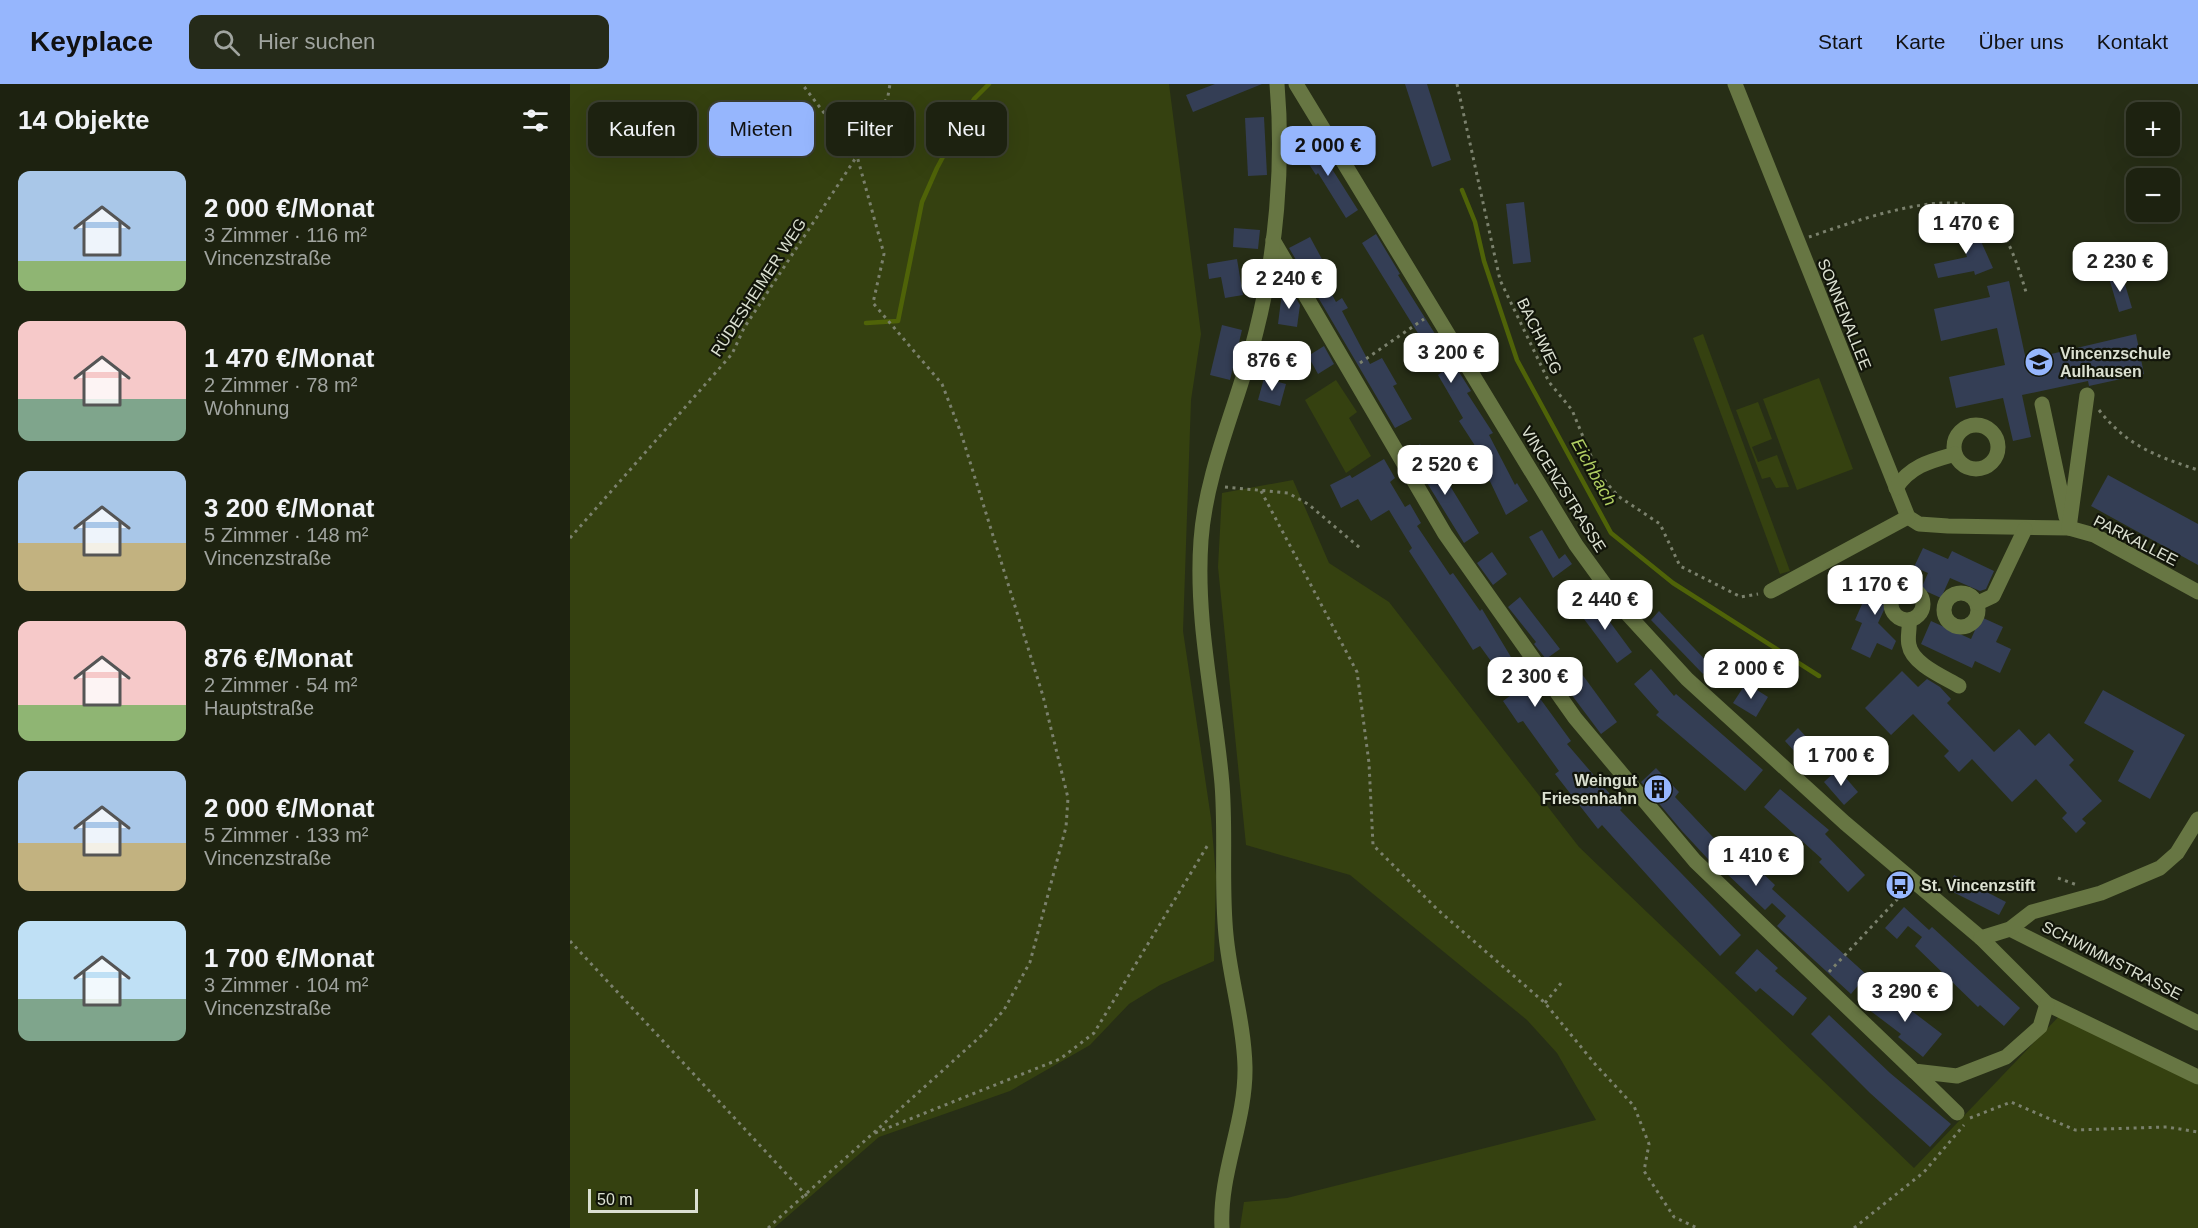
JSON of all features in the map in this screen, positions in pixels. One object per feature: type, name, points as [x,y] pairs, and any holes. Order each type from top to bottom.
[{"type":"street","points":[[1222,1228],[1226,1181],[1244,1089],[1245,1066],[1225,931],[1224,816],[1203,625],[1201,538],[1211,486],[1256,331],[1273,240],[1280,120],[1277,84]]},
{"type":"street","name":"VINCENZSTRASSE","points":[[1296,84],[1576,545],[1621,607],[1687,679],[1845,823],[1981,938],[2047,1004],[2198,1077]]},
{"type":"street","name":"SONNENALLEE","points":[[1735,84],[1908,517]]},
{"type":"street","points":[[1273,240],[1445,534],[1575,718],[1695,861],[1957,1113]]},
{"type":"street","points":[[2069,528],[2087,395]]},
{"type":"street","points":[[2042,404],[2069,528]]},
{"type":"street","points":[[1896,488],[1905,475],[1918,466],[1954,454]]},
{"type":"street","points":[[1771,591],[1908,517]]},
{"type":"street","name":"PARKALLEE","points":[[1908,517],[1919,524],[1948,526],[2069,528],[2094,535],[2198,592]]},
{"type":"street","points":[[1978,603],[1994,596],[2025,529]]},
{"type":"street","points":[[1905,588],[1916,590],[1922,598],[1923,609],[1918,617],[1909,621],[1899,619],[1892,611],[1891,601],[1896,592],[1905,588]]},
{"type":"street","points":[[1953,595],[1970,595],[1978,603],[1977,618],[1965,627],[1951,624],[1945,615],[1945,603],[1953,595]]},
{"type":"street","points":[[1923,609],[1945,615]]},
{"type":"street","points":[[1909,621],[1908,643],[1911,652],[1920,661],[1959,686]]},
{"type":"street","points":[[1981,938],[2010,929],[2032,912],[2101,893],[2160,868],[2177,853],[2198,819]]},
{"type":"street","name":"SCHWIMMSTRASSE","points":[[2010,929],[2198,1023]]},
{"type":"street","points":[[1914,1071],[1957,1076],[2006,1057],[2040,1027],[2047,1004]]},
{"type":"path","points":[[802,84],[826,115]]},
{"type":"path","name":"RÜDESHEIMER WEG","points":[[885,102],[890,84]]},
{"type":"path","name":"BACHWEG","points":[[1457,84],[1500,280],[1548,382],[1572,410],[1598,473],[1618,496],[1660,524],[1680,566],[1741,597],[1771,591]]},
{"type":"path","points":[[768,1228],[807,1196],[870,1135],[982,1035],[1004,1010],[1030,962],[1066,827],[1068,798],[1043,696],[961,433],[942,384],[873,303],[884,254],[857,156]]},
{"type":"path","name":"RÜDESHEIMER WEG","points":[[570,538],[732,354],[744,328],[857,156]]},
{"type":"path","points":[[1796,241],[1897,210],[1967,202],[1990,216],[2016,262],[2026,292]]},
{"type":"path","points":[[1350,370],[1435,312]]},
{"type":"path","points":[[2087,395],[2116,432],[2160,458],[2198,470]]},
{"type":"path","points":[[1211,486],[1288,494],[1308,504],[1360,548]]},
{"type":"path","points":[[1261,491],[1357,672],[1369,763],[1373,845],[1438,909],[1545,1003],[1634,1107],[1649,1144],[1644,1171],[1674,1216],[1697,1228]]},
{"type":"path","points":[[870,1135],[1060,1059],[1094,1033],[1224,816]]},
{"type":"path","points":[[1821,981],[1896,899]]},
{"type":"path","points":[[570,941],[807,1196]]},
{"type":"path","points":[[1545,1003],[1562,982]]},
{"type":"path","points":[[1854,1228],[1924,1172],[1970,1118],[2011,1102],[2075,1130],[2167,1126],[2198,1132]]},
{"type":"green space","points":[[570,84],[1169,84],[1201,334],[1191,400],[1183,631],[1211,818],[1216,876],[1214,961],[1160,985],[1129,1004],[1090,1045],[1010,1091],[879,1137],[774,1228],[570,1228]]},
{"type":"green space","points":[[1703,334],[1790,571],[1780,574],[1693,338]]},
{"type":"green space","points":[[1819,378],[1853,469],[1797,490],[1763,399]]},
{"type":"green space","points":[[1336,380],[1357,412],[1349,418],[1371,456],[1346,473],[1305,400]]},
{"type":"green space","points":[[1758,402],[1772,439],[1752,447],[1758,462],[1777,455],[1789,487],[1776,488],[1770,477],[1762,479],[1736,410]]},
{"type":"green space","points":[[1293,480],[1329,563],[1389,602],[1579,847],[1914,1168],[2064,1011],[2198,1085],[2198,1228],[1240,1228],[1244,1202],[1287,1198],[1596,1120],[1557,1053],[1527,1020],[1350,875],[1246,845],[1218,567],[1222,493]]},
{"type":"building","points":[[1215,84],[1262,84],[1193,112],[1186,95]]},
{"type":"building","points":[[1405,84],[1427,84],[1451,160],[1432,167]]},
{"type":"building","points":[[1264,117],[1267,175],[1248,176],[1245,118]]},
{"type":"building","points":[[1313,139],[1358,210],[1346,218],[1318,173],[1316,175],[1299,149]]},
{"type":"building","points":[[1524,202],[1531,262],[1513,264],[1506,204]]},
{"type":"building","points":[[1967,217],[1973,239],[1979,237],[1993,268],[1975,275],[1974,271],[1938,278],[1934,264],[1967,257],[1955,220]]},
{"type":"building","points":[[1234,228],[1260,230],[1258,249],[1233,247]]},
{"type":"building","points":[[1376,234],[1400,274],[1398,275],[1471,391],[1467,393],[1493,433],[1489,435],[1515,485],[1517,483],[1528,501],[1506,515],[1478,456],[1481,455],[1459,421],[1463,418],[1438,375],[1442,372],[1362,243]]},
{"type":"building","points":[[1310,237],[1323,261],[1316,265],[1336,302],[1342,298],[1348,308],[1342,311],[1370,364],[1382,358],[1397,384],[1393,386],[1412,419],[1395,428],[1289,248]]},
{"type":"building","points":[[1237,259],[1243,295],[1225,298],[1221,277],[1209,279],[1207,264]]},
{"type":"building","points":[[2122,274],[2132,308],[2119,312],[2109,278]]},
{"type":"building","name":"Vincenzschule Aulhausen","points":[[2009,281],[2026,360],[2136,334],[2144,374],[2089,386],[2088,381],[2022,395],[2031,437],[2013,441],[2003,398],[1956,408],[1949,377],[2005,365],[1997,328],[1941,341],[1934,309],[1990,297],[1987,286]]},
{"type":"building","points":[[1282,292],[1293,293],[1300,305],[1297,327],[1278,324]]},
{"type":"building","points":[[1222,325],[1242,330],[1230,380],[1210,375]]},
{"type":"building","points":[[1324,346],[1334,364],[1318,374],[1308,356]]},
{"type":"building","points":[[1264,378],[1286,384],[1280,406],[1258,400]]},
{"type":"building","points":[[1420,444],[1440,479],[1444,476],[1479,533],[1464,543],[1408,452]]},
{"type":"building","points":[[1384,459],[1395,478],[1390,482],[1405,507],[1410,504],[1421,523],[1417,526],[1450,575],[1453,573],[1480,611],[1482,609],[1517,667],[1571,741],[1567,744],[1622,808],[1620,810],[1741,935],[1720,956],[1602,825],[1598,829],[1555,774],[1559,771],[1523,721],[1518,723],[1503,701],[1514,693],[1480,646],[1473,650],[1409,551],[1412,548],[1389,510],[1371,521],[1358,499],[1341,508],[1330,485],[1350,475],[1352,478]]},
{"type":"building","points":[[2108,475],[2198,524],[2198,565],[2091,506]]},
{"type":"building","points":[[1542,530],[1559,559],[1565,554],[1572,564],[1553,578],[1529,537]]},
{"type":"building","points":[[1923,548],[1948,559],[1952,551],[1994,571],[1986,589],[1980,591],[1950,578],[1941,598],[1921,589],[1928,573],[1914,567]]},
{"type":"building","points":[[1492,552],[1507,574],[1493,585],[1477,563]]},
{"type":"building","points":[[1877,570],[1898,579],[1878,623],[1896,641],[1892,650],[1877,643],[1870,658],[1851,649],[1862,623],[1855,620]]},
{"type":"building","points":[[1520,597],[1560,649],[1546,659],[1534,644],[1536,642],[1508,607]]},
{"type":"building","points":[[1593,599],[1632,652],[1617,663],[1578,611]]},
{"type":"building","points":[[1659,611],[1711,666],[1703,674],[1651,620]]},
{"type":"building","points":[[1981,617],[2003,627],[1996,642],[2011,649],[2000,673],[1975,661],[1972,668],[1921,644],[1931,621],[1971,639]]},
{"type":"building","points":[[1651,669],[1674,696],[1676,694],[1763,770],[1745,791],[1656,715],[1659,712],[1634,684]]},
{"type":"building","points":[[1579,670],[1617,722],[1601,734],[1562,682]]},
{"type":"building","points":[[1902,671],[1918,687],[1927,679],[1940,687],[1951,699],[1947,703],[1994,752],[2019,729],[2035,746],[2049,733],[2074,760],[2069,765],[2102,801],[2082,819],[2086,823],[2076,833],[2062,818],[2067,813],[2036,779],[2012,802],[1972,759],[1959,772],[1944,756],[1949,751],[1913,714],[1891,735],[1865,708]]},
{"type":"building","points":[[1746,683],[1768,697],[1756,717],[1733,703]]},
{"type":"building","points":[[2103,690],[2185,735],[2150,799],[2118,781],[2134,751],[2084,723]]},
{"type":"building","points":[[1798,728],[1819,751],[1806,764],[1785,741]]},
{"type":"building","points":[[1656,768],[1679,792],[1675,797],[1745,871],[1752,863],[1775,885],[1772,889],[1867,975],[1851,994],[1777,926],[1786,916],[1772,903],[1765,910],[1725,872],[1723,874],[1719,871],[1682,831],[1641,782]]},
{"type":"building","points":[[1838,769],[1858,792],[1844,805],[1824,782]]},
{"type":"building","points":[[1780,789],[1829,830],[1825,834],[1865,875],[1848,892],[1819,862],[1822,859],[1764,807]]},
{"type":"building","points":[[1954,875],[2006,902],[1999,915],[1947,889]]},
{"type":"building","points":[[1904,907],[1929,930],[1932,927],[2020,1008],[2004,1026],[1980,1005],[1978,1007],[1915,946],[1922,937],[1908,926],[1897,939],[1885,928]]},
{"type":"building","points":[[1757,949],[1778,968],[1775,971],[1807,998],[1793,1016],[1760,988],[1756,992],[1735,973]]},
{"type":"building","points":[[1883,989],[1942,1034],[1923,1057],[1898,1037],[1901,1034],[1868,1009]]},
{"type":"building","points":[[1829,1015],[1890,1073],[1951,1124],[1930,1147],[1870,1093],[1811,1034]]},
{"type":"waterway","points":[[866,323],[898,321],[922,202],[937,168],[974,99],[989,84]]},
{"type":"waterway","name":"Eichbach","points":[[1462,190],[1475,222],[1484,261],[1517,360],[1611,533],[1673,583],[1819,676]]},
{"type":"place","name":"Vincenzschule Aulhausen","points":[[2039,362]]},
{"type":"place","name":"Weingut Friesenhahn","points":[[1658,789]]},
{"type":"place","name":"St. Vincenzstift","points":[[1900,885]]}]
